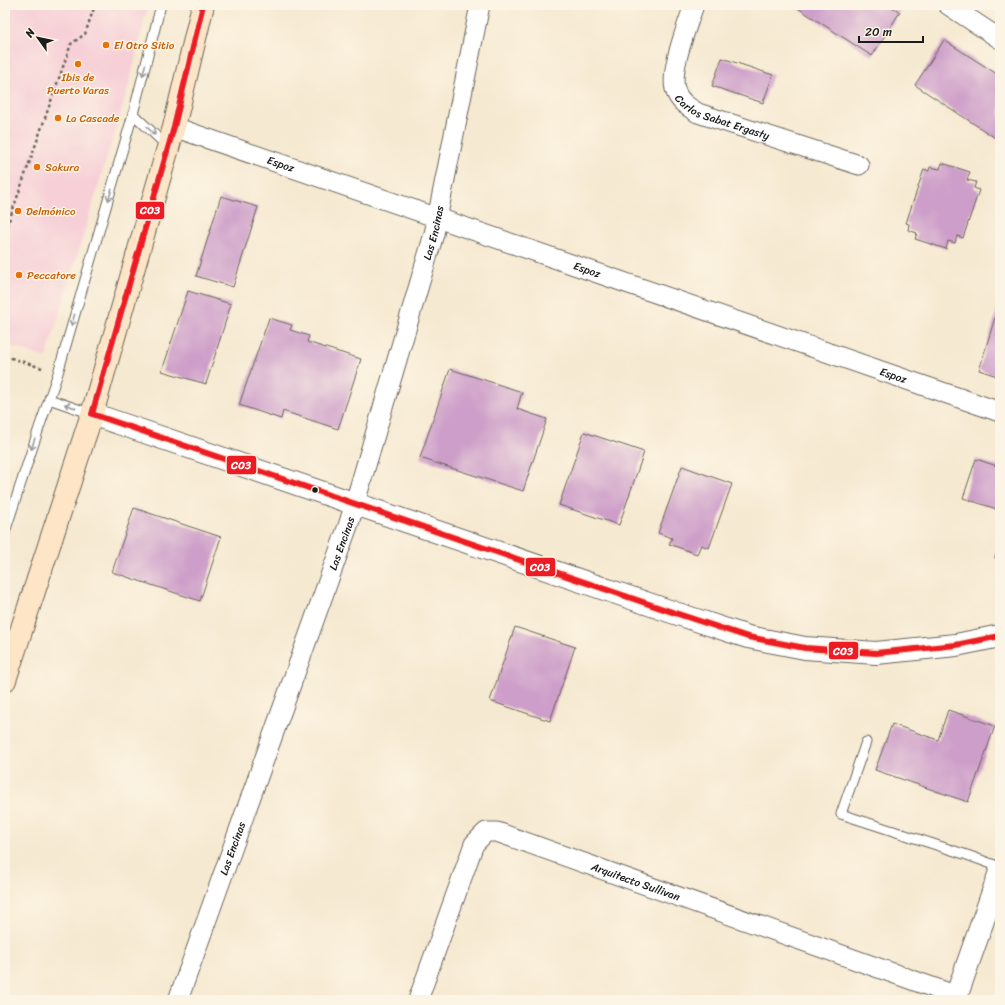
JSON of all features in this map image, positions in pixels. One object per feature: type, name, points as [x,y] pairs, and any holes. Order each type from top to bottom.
[{"type":"main road","points":[[6,673],[92,414],[174,127],[203,5]]},
{"type":"street","name":"Las Encinas","points":[[178,1000],[341,546],[354,504],[434,234],[480,5]]},
{"type":"street","name":"Carlos Sabat Ergasty","points":[[694,5],[679,52],[674,74],[675,90],[683,104],[698,113],[859,165]]},
{"type":"street","points":[[948,5],[1000,39]]},
{"type":"street","name":"Espoz","points":[[174,127],[1000,412]]},
{"type":"street","points":[[92,414],[675,613],[755,638],[805,648],[876,653],[956,645],[1000,636]]},
{"type":"street","name":"Arquitecto Sullivan","points":[[418,1000],[474,844],[486,832],[497,832],[956,998]]},
{"type":"street","points":[[956,998],[1000,872]]},
{"type":"lane","points":[[5,532],[58,373],[133,114],[161,5]]},
{"type":"lane","points":[[133,114],[168,148]]},
{"type":"lane","points":[[49,399],[92,414]]},
{"type":"lane","points":[[866,742],[841,814],[1000,867]]},
{"type":"path","points":[[5,232],[71,44],[85,34],[95,5]]},
{"type":"shaded area","points":[[11,5],[148,5],[129,85],[46,358],[5,344],[5,21]]},
{"type":"building","points":[[793,5],[889,5],[900,12],[872,56]]},
{"type":"building","points":[[944,40],[1000,76],[1000,141],[915,85]]},
{"type":"building","points":[[722,58],[773,75],[763,103],[712,86]]},
{"type":"building","points":[[942,163],[970,172],[967,180],[976,182],[974,188],[979,190],[963,238],[957,236],[955,243],[948,241],[946,249],[915,239],[917,233],[908,230],[909,224],[906,223],[924,169],[929,171],[930,167],[940,169]]},
{"type":"building","points":[[221,196],[258,207],[233,287],[196,276]]},
{"type":"building","points":[[188,291],[231,304],[206,384],[162,371]]},
{"type":"building","points":[[1000,301],[1000,377],[979,370]]},
{"type":"building","points":[[269,318],[292,325],[290,330],[309,336],[307,342],[361,359],[338,429],[283,411],[281,419],[239,405]]},
{"type":"building","points":[[450,369],[522,392],[517,409],[547,419],[523,491],[420,458]]},
{"type":"building","points":[[584,432],[644,452],[619,525],[559,505]]},
{"type":"building","points":[[976,459],[1000,467],[1000,510],[963,498]]},
{"type":"building","points":[[682,466],[732,484],[709,548],[701,545],[697,554],[669,544],[672,538],[658,533]]},
{"type":"building","points":[[134,508],[221,537],[200,601],[112,572]]},
{"type":"building","points":[[1000,542],[1000,559],[995,558]]},
{"type":"building","points":[[515,627],[575,647],[550,721],[490,701]]},
{"type":"building","points":[[948,710],[995,726],[968,802],[875,770],[892,724],[938,740]]},
{"type":"transit line","name":"C03","points":[[92,414],[174,127],[203,5]]},
{"type":"transit line","name":"C03","points":[[92,414],[748,637],[805,648],[876,653],[956,645],[1000,636]]},
{"type":"place","name":"El Otro Sitio","points":[[106,45]]},
{"type":"place","name":"Ibis de Puerto Varas","points":[[78,64]]},
{"type":"place","name":"La Cascade","points":[[58,118]]},
{"type":"place","name":"Sakura","points":[[37,167]]},
{"type":"place","name":"Delmónico","points":[[18,211]]},
{"type":"place","name":"Peccatore","points":[[19,275]]}]
